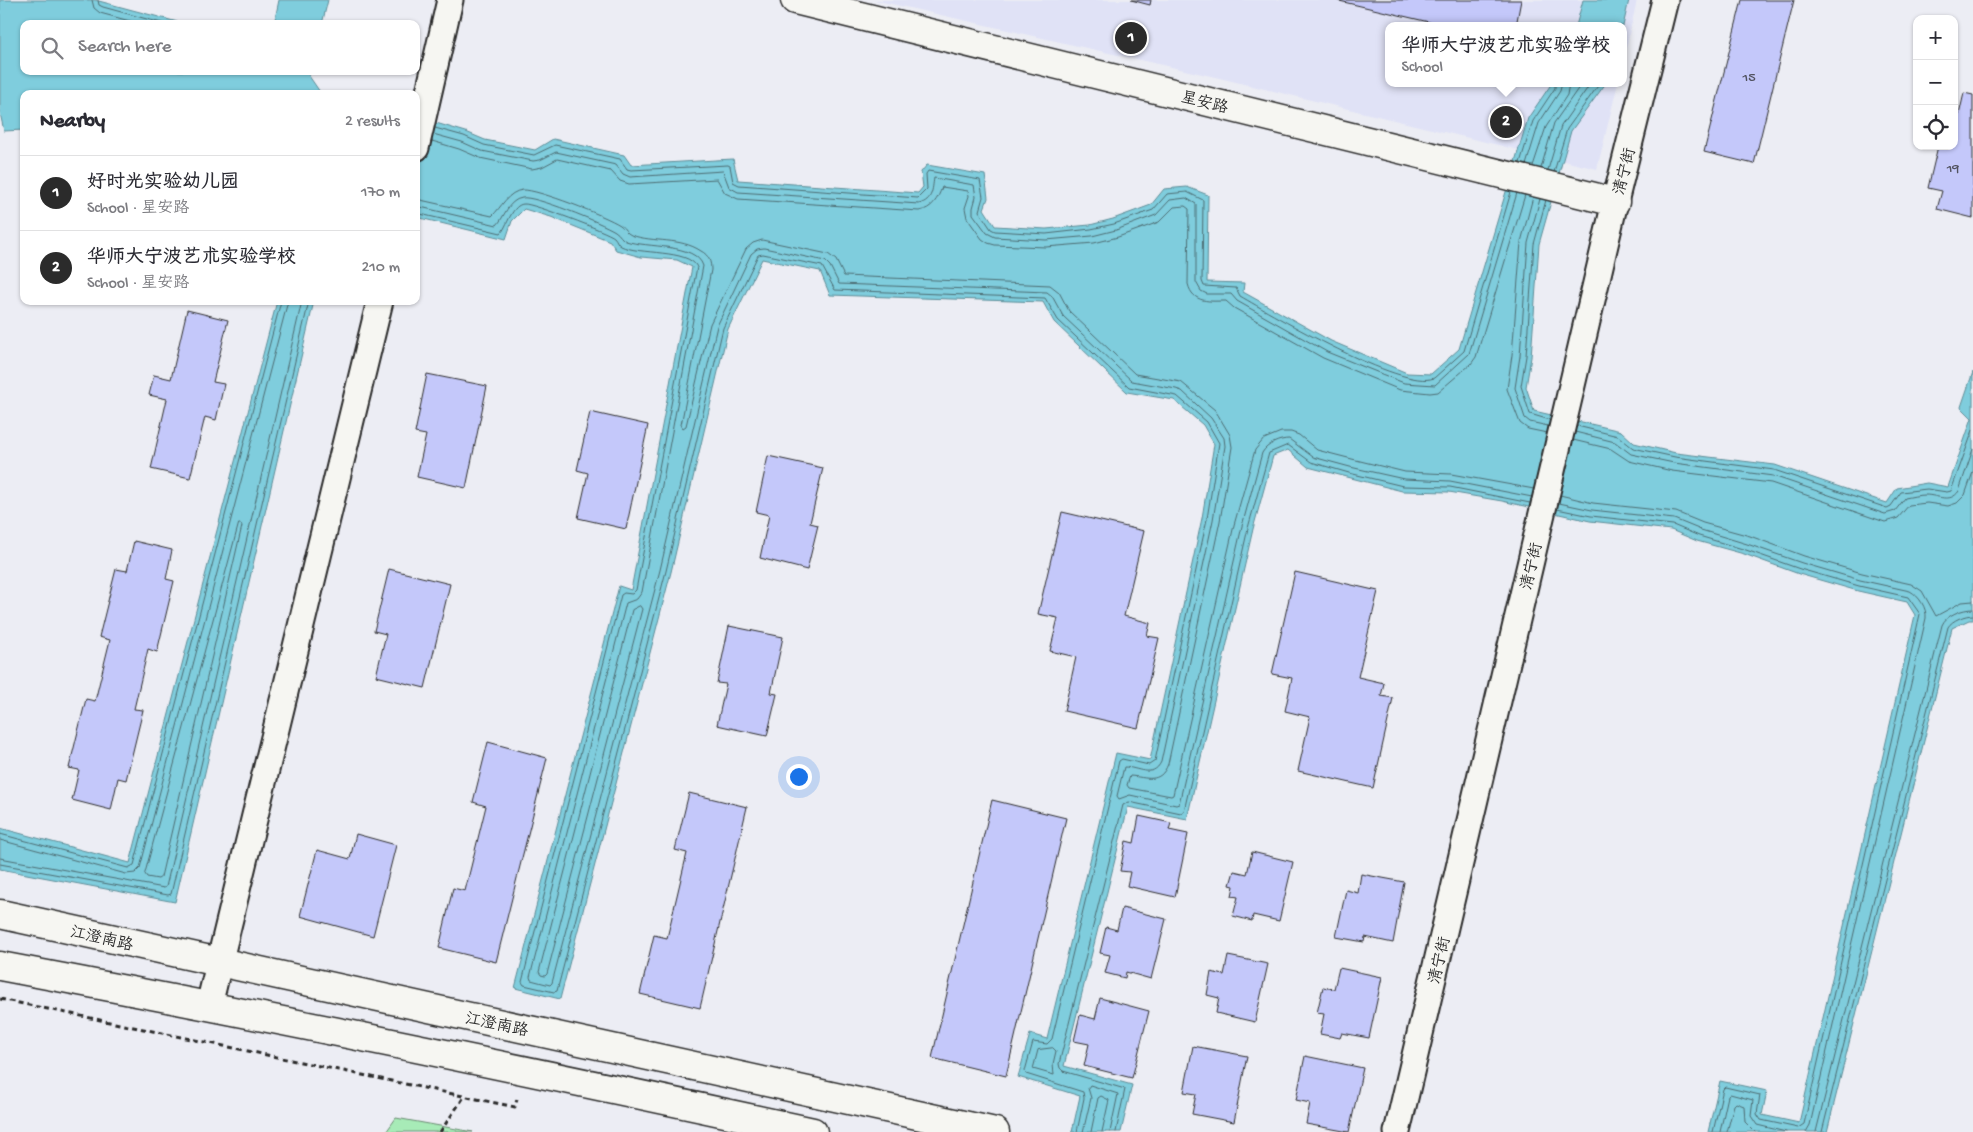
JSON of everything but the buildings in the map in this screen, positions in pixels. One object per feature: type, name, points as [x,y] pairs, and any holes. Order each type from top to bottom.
[{"type":"main road","name":"星安路","points":[[795,0],[1615,202]]},
{"type":"main road","name":"江澄南路","points":[[0,914],[995,1132]]},
{"type":"main road","points":[[0,966],[209,1005],[523,1069],[813,1132]]},
{"type":"street","points":[[420,131],[450,0]]},
{"type":"street","name":"清宁街","points":[[1397,1132],[1615,202],[1666,0]]},
{"type":"street","points":[[209,1005],[379,305]]},
{"type":"path","points":[[0,999],[515,1107],[523,1069]]},
{"type":"path","points":[[440,1132],[464,1097]]},
{"type":"shaded area","points":[[874,0],[1637,0],[1627,45],[1627,22],[1385,22],[1385,87],[1617,87],[1597,169],[1211,76]]},
{"type":"green space","points":[[396,1118],[473,1132],[386,1132]]},
{"type":"water","points":[[0,0],[95,0],[170,20],[20,20],[20,75],[309,75],[319,90],[20,90],[20,130],[4,131],[0,113]]},
{"type":"water","points":[[279,0],[328,0],[323,20],[275,20]]},
{"type":"water","points":[[1583,0],[1629,0],[1624,22],[1577,22]]},
{"type":"water","points":[[1549,87],[1603,87],[1571,131],[1539,244],[1531,357],[1526,387],[1534,411],[1621,431],[1634,443],[1676,453],[1775,465],[1887,503],[1897,488],[1927,483],[1948,487],[1972,418],[1961,407],[1973,372],[1973,620],[1952,628],[1827,1132],[1708,1132],[1720,1081],[1767,1091],[1762,1115],[1799,1123],[1915,615],[1907,602],[1858,591],[1799,574],[1744,554],[1697,541],[1671,530],[1590,521],[1502,501],[1449,492],[1402,491],[1308,467],[1288,450],[1273,456],[1253,529],[1187,819],[1128,807],[1064,1066],[1132,1085],[1121,1132],[1072,1132],[1080,1096],[1018,1077],[1030,1034],[1047,1039],[1116,753],[1150,760],[1202,518],[1214,444],[1203,425],[1174,400],[1127,392],[1054,322],[1043,302],[830,295],[820,271],[762,259],[728,329],[671,572],[560,999],[515,988],[619,586],[631,590],[692,267],[677,260],[641,257],[616,250],[610,241],[551,217],[524,209],[512,221],[506,239],[420,218],[420,118],[466,132],[485,140],[535,150],[553,139],[624,155],[631,165],[733,159],[738,180],[918,193],[923,187],[921,172],[927,165],[985,175],[988,198],[984,209],[995,226],[1046,229],[1090,225],[1151,205],[1164,189],[1187,187],[1208,195],[1207,282],[1244,283],[1243,292],[1331,341],[1407,373],[1431,374],[1459,349],[1528,118]]},
{"type":"water","points":[[276,305],[313,305],[175,902],[0,869],[0,828],[130,863]]},
{"type":"place","name":"好时光实验幼儿园","points":[[1131,38]]},
{"type":"place","name":"华师大宁波艺术实验学校","points":[[1506,122]]}]
